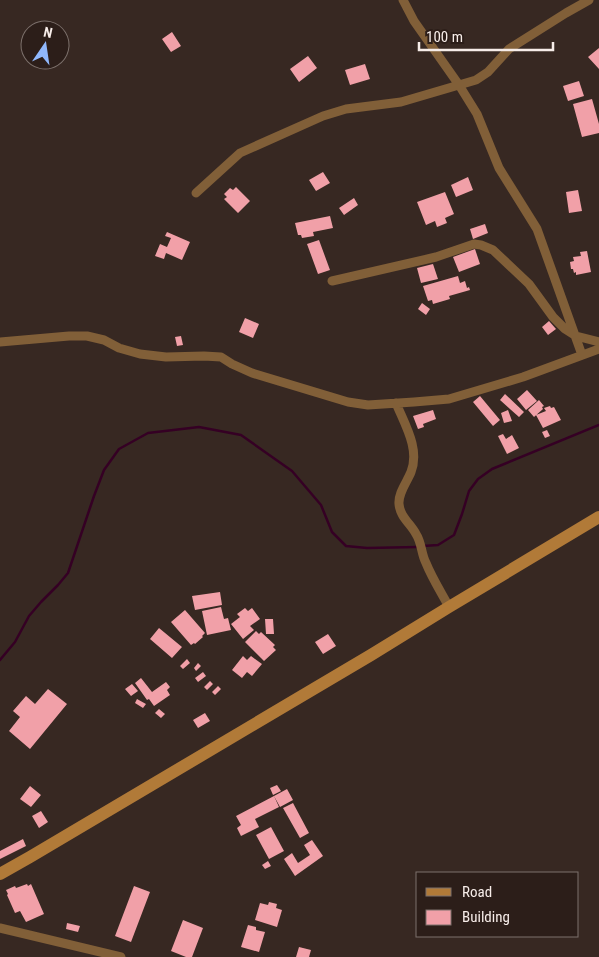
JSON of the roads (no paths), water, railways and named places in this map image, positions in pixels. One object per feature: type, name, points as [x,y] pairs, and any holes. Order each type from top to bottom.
[{"type":"main road","points":[[0,874],[599,518]]},
{"type":"street","points":[[404,0],[414,21],[459,84],[477,114],[498,168],[537,229],[582,355]]},
{"type":"street","points":[[196,193],[240,153],[323,116],[346,109],[401,102],[476,80],[488,72],[509,49],[589,0]]},
{"type":"street","points":[[332,281],[436,258],[474,244],[481,245],[493,250],[529,284],[553,317],[565,329],[576,336],[599,342]]},
{"type":"street","points":[[0,342],[87,336],[104,340],[119,348],[140,354],[166,357],[204,356],[221,358],[252,373],[348,402],[368,404],[449,399],[523,377],[599,349]]},
{"type":"street","points":[[396,403],[413,446],[414,458],[412,471],[402,490],[399,504],[403,517],[416,533],[433,577],[450,607]]},
{"type":"street","points":[[0,928],[121,957]]},
{"type":"waterway","points":[[423,546],[438,545],[454,535],[469,491],[478,479],[492,469],[599,425]]},
{"type":"waterway","points":[[0,660],[15,642],[29,616],[68,573],[104,470],[119,449],[148,433],[199,427],[241,435],[292,471],[321,505],[332,532],[346,546],[367,548],[418,547]]}]
